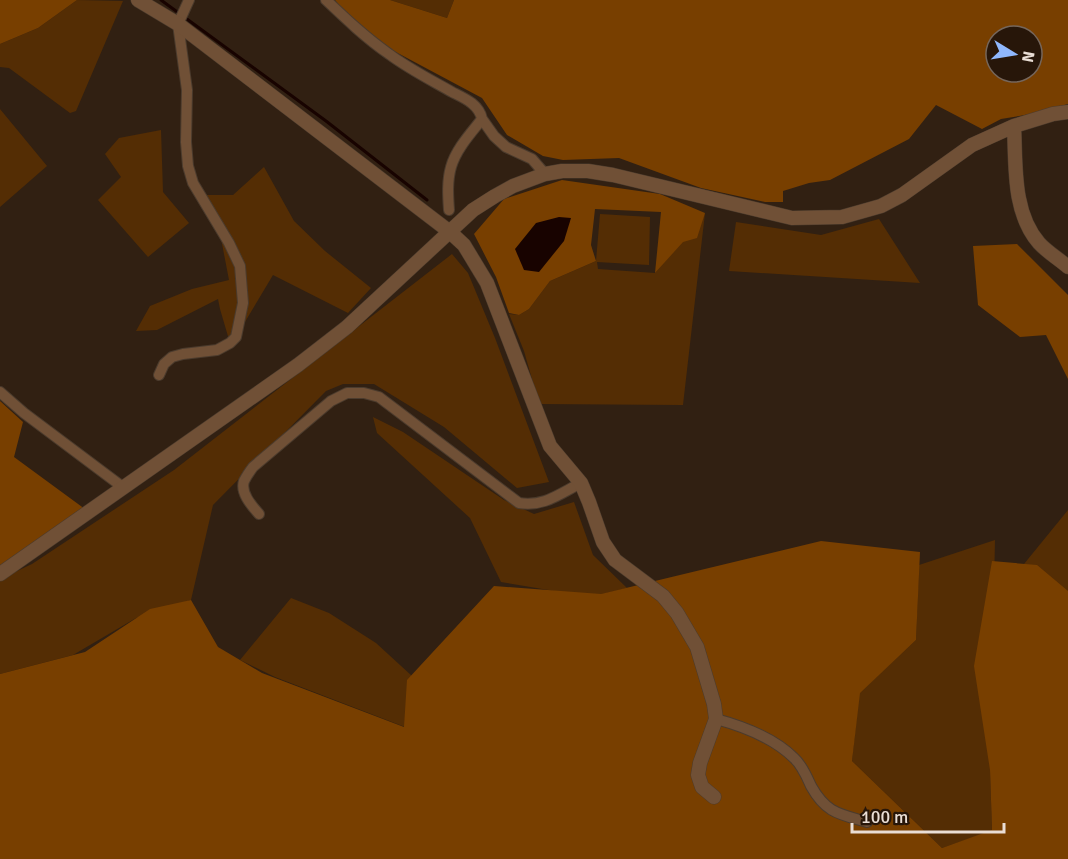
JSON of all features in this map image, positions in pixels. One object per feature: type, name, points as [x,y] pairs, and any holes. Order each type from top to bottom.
[{"type":"street","points":[[138,0],[178,24],[464,245],[487,283],[550,446],[581,483],[603,542],[615,561],[663,596],[677,613],[697,647],[714,704],[716,719],[698,775],[702,787],[714,797]]},
{"type":"street","points":[[159,375],[164,364],[172,357],[217,350],[230,343],[236,337],[243,303],[240,266],[194,183],[188,166],[187,90],[178,24],[189,0]]},
{"type":"street","points":[[326,0],[362,34],[390,55],[474,104],[494,136],[506,147],[532,159],[545,174]]},
{"type":"street","points":[[0,574],[298,365],[347,327],[474,210],[513,186],[545,174],[562,171],[588,171],[792,218],[842,218],[882,206],[902,195],[972,145],[1014,126],[1053,114],[1068,112]]},
{"type":"street","points":[[449,210],[448,189],[451,166],[460,148],[482,119]]},
{"type":"street","points":[[1014,126],[1020,206],[1026,224],[1039,243],[1068,267]]},
{"type":"street","points":[[0,392],[34,421],[124,488]]},
{"type":"street","points":[[259,514],[249,503],[244,491],[244,482],[253,467],[331,401],[347,393],[364,393],[379,397],[519,503],[531,505],[541,503],[581,483]]},
{"type":"street","points":[[716,719],[766,737],[795,758],[818,799],[829,809],[867,822]]},
{"type":"shaded area","points":[[0,0],[77,0],[38,28],[0,44]]},
{"type":"shaded area","points":[[77,0],[123,1],[76,111],[70,113],[9,68],[0,67],[0,44],[38,28]]},
{"type":"shaded area","points":[[335,0],[390,0],[447,18],[454,0],[1068,0],[1068,104],[1037,113],[1001,119],[982,129],[936,105],[909,139],[830,180],[809,183],[783,191],[783,202],[765,202],[701,188],[619,158],[563,160],[543,156],[507,135],[482,98],[362,34]]},
{"type":"shaded area","points":[[390,0],[454,0],[447,18]]},
{"type":"shaded area","points":[[0,109],[47,166],[0,207]]},
{"type":"shaded area","points":[[161,130],[163,192],[189,223],[148,257],[98,200],[121,177],[105,154],[119,138]]},
{"type":"shaded area","points":[[264,167],[294,221],[325,251],[371,288],[348,313],[273,275],[236,337],[230,343],[218,299],[157,330],[136,331],[150,306],[192,289],[229,280],[219,228],[201,195],[233,195]]},
{"type":"shaded area","points":[[562,180],[660,194],[705,213],[697,238],[683,242],[655,273],[661,212],[595,209],[591,245],[596,261],[550,281],[529,309],[519,315],[509,313],[496,277],[474,234],[504,199]]},
{"type":"shaded area","points":[[705,213],[683,405],[539,404],[524,351],[509,314],[519,315],[529,309],[550,281],[596,261],[600,214],[650,217],[649,265],[597,262],[598,269],[655,273]]},
{"type":"shaded area","points":[[559,217],[571,218],[564,241],[539,272],[524,270],[515,249],[536,223]]},
{"type":"shaded area","points":[[879,219],[920,283],[729,271],[736,222],[821,235]]},
{"type":"shaded area","points":[[1017,244],[1068,295],[1068,379],[1046,335],[1020,337],[978,305],[973,246]]},
{"type":"shaded area","points":[[452,254],[468,273],[549,482],[517,488],[444,427],[374,384],[343,384],[326,391],[213,505],[191,600],[136,618],[73,655],[0,674],[0,579],[32,564],[174,470]]},
{"type":"shaded area","points":[[0,401],[23,422],[14,457],[89,512],[0,569]]},
{"type":"shaded area","points":[[373,417],[403,432],[504,500],[534,514],[574,502],[593,555],[627,588],[590,597],[501,582],[470,518],[377,433]]},
{"type":"shaded area","points":[[1068,510],[1068,594],[1024,564]]},
{"type":"shaded area","points":[[995,540],[990,770],[992,831],[942,848],[852,761],[859,693],[916,640],[919,565]]},
{"type":"shaded area","points":[[821,541],[920,552],[916,640],[860,693],[852,761],[942,848],[992,830],[990,770],[974,666],[992,561],[1037,565],[1068,591],[1068,859],[0,859],[0,674],[85,652],[150,609],[191,600],[218,647],[262,673],[404,727],[407,680],[494,586],[601,594]]},
{"type":"shaded area","points":[[291,598],[329,613],[376,643],[412,676],[405,727],[275,677],[240,660]]},
{"type":"waterway","points":[[161,0],[326,121],[427,200]]}]
